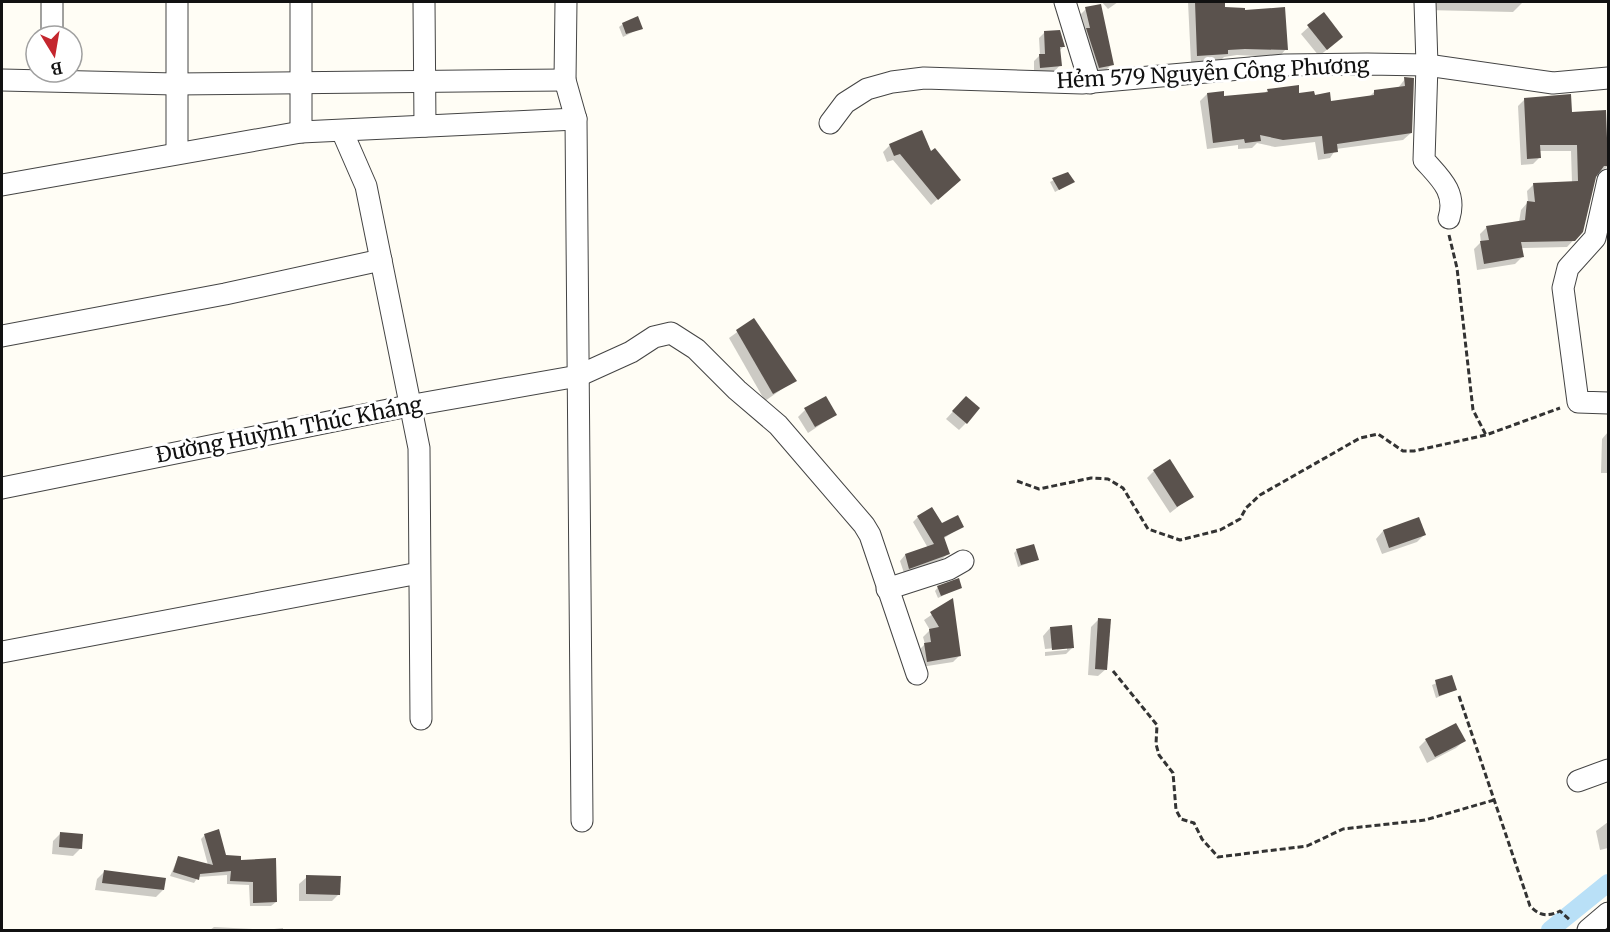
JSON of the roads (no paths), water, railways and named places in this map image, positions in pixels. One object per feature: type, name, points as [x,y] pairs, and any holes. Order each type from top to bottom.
[{"type":"street","points":[[52,2],[52,24]]},
{"type":"street","points":[[177,2],[175,84],[177,152]]},
{"type":"street","points":[[301,2],[301,132]]},
{"type":"street","points":[[424,2],[425,126]]},
{"type":"street","points":[[566,2],[565,80],[576,119],[582,821]]},
{"type":"street","points":[[1065,2],[1090,83]]},
{"type":"street","points":[[1425,2],[1427,65],[1424,160],[1448,188],[1453,206],[1449,218]]},
{"type":"street","name":"Hẻm 579 Nguyễn Công Phương","points":[[830,123],[845,103],[867,89],[892,82],[924,78],[1090,83],[1285,65],[1427,65],[1553,83],[1608,78]]},
{"type":"street","points":[[2,80],[24,78]]},
{"type":"street","points":[[84,78],[175,84],[565,80]]},
{"type":"street","points":[[2,185],[177,152],[301,132],[576,119]]},
{"type":"street","points":[[342,131],[366,186],[408,406],[419,448],[421,719]]},
{"type":"street","points":[[1608,180],[1594,238],[1569,268],[1563,288],[1578,402],[1608,403]]},
{"type":"street","points":[[2,336],[225,294],[381,260]]},
{"type":"street","name":"Đường Huỳnh Thúc Kháng","points":[[2,488],[408,406],[578,376],[631,352],[654,337],[670,333],[696,349],[737,390],[778,425],[864,525],[870,535],[887,589]]},
{"type":"street","points":[[917,674],[887,589],[949,569],[963,561]]},
{"type":"street","points":[[2,652],[419,573]]},
{"type":"street","points":[[1578,781],[1608,770]]},
{"type":"street","points":[[1581,928],[1608,913]]},
{"type":"waterway","points":[[1550,930],[1608,883]]}]
